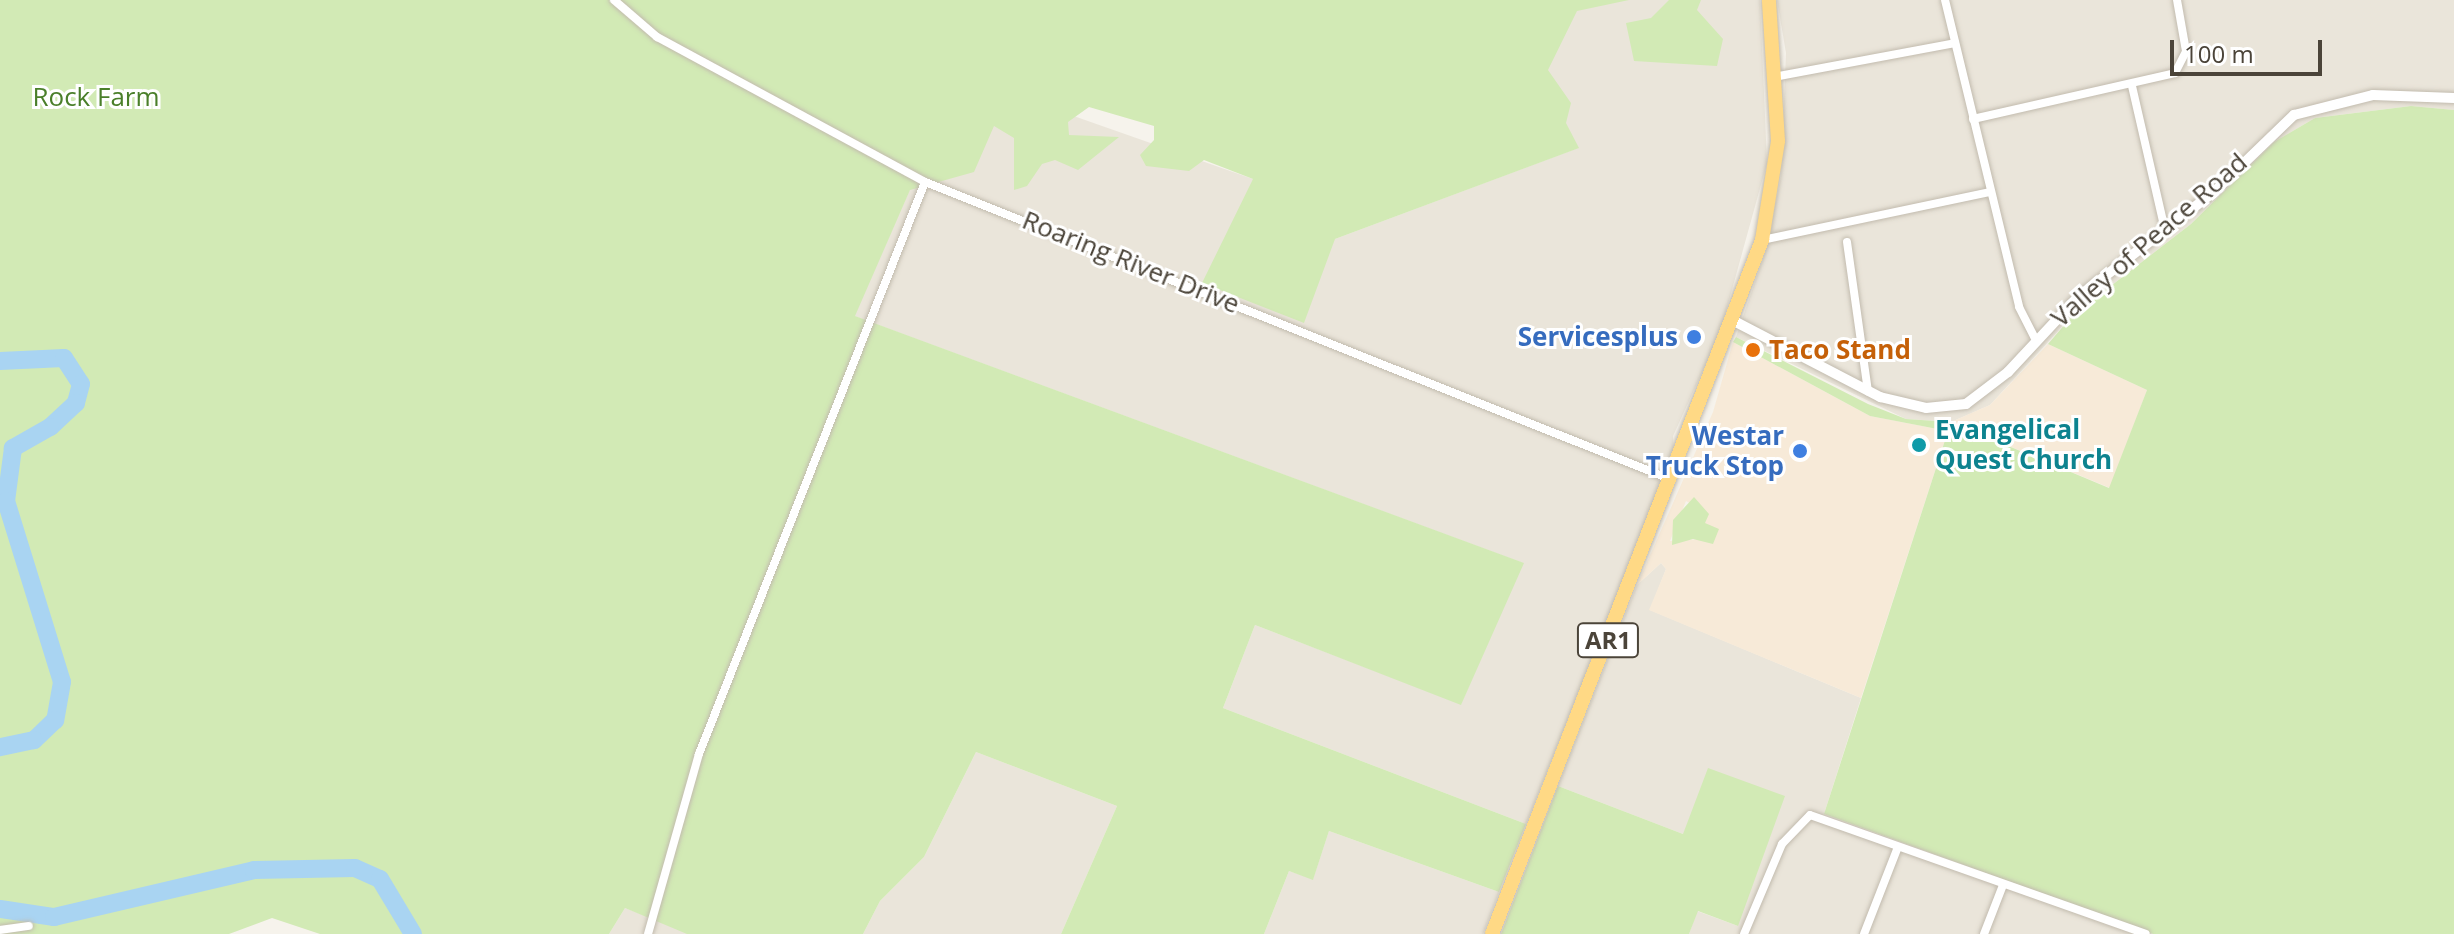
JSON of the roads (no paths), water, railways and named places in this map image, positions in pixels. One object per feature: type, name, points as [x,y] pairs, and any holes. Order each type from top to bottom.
[{"type":"highway","name":"AR1","points":[[1492,934],[1734,321],[1762,240],[1779,76],[1769,0]]},
{"type":"street","name":"Roaring River Drive","points":[[614,0],[657,37],[925,182],[1671,479]]},
{"type":"street","points":[[1945,0],[1989,192],[2036,341]]},
{"type":"street","points":[[1973,119],[2132,86],[2183,68],[2177,0]]},
{"type":"street","points":[[1779,76],[1955,43]]},
{"type":"street","points":[[2132,86],[2165,230]]},
{"type":"street","name":"Valley of Peace Road","points":[[1734,321],[1868,392],[1926,408],[1966,404],[2036,341],[2078,297],[2165,230],[2294,115],[2373,95],[2454,98]]},
{"type":"street","points":[[648,934],[699,754],[925,182]]},
{"type":"street","points":[[1762,240],[1989,192]]},
{"type":"street","points":[[1847,242],[1868,392]]},
{"type":"street","points":[[1744,934],[1796,822],[1810,815],[2146,934]]},
{"type":"street","points":[[1864,934],[1898,847]]},
{"type":"street","points":[[1984,934],[2003,885]]},
{"type":"street","points":[[2111,934],[2115,923]]},
{"type":"street","points":[[0,930],[29,926]]},
{"type":"waterway","points":[[0,361],[64,358],[81,384],[76,403],[50,427],[13,448],[6,501],[62,682],[55,720],[34,740],[0,747]]},
{"type":"waterway","points":[[0,909],[54,917],[254,870],[355,868],[380,879],[413,934]]},
{"type":"place","name":"Servicesplus","points":[[1694,337]]},
{"type":"place","name":"Taco Stand","points":[[1753,350]]},
{"type":"place","name":"Evangelical Quest Church","points":[[1919,445]]},
{"type":"place","name":"Westar Truck Stop","points":[[1800,451]]},
{"type":"park label","name":"Rock Farm","points":[[96,97]]}]
